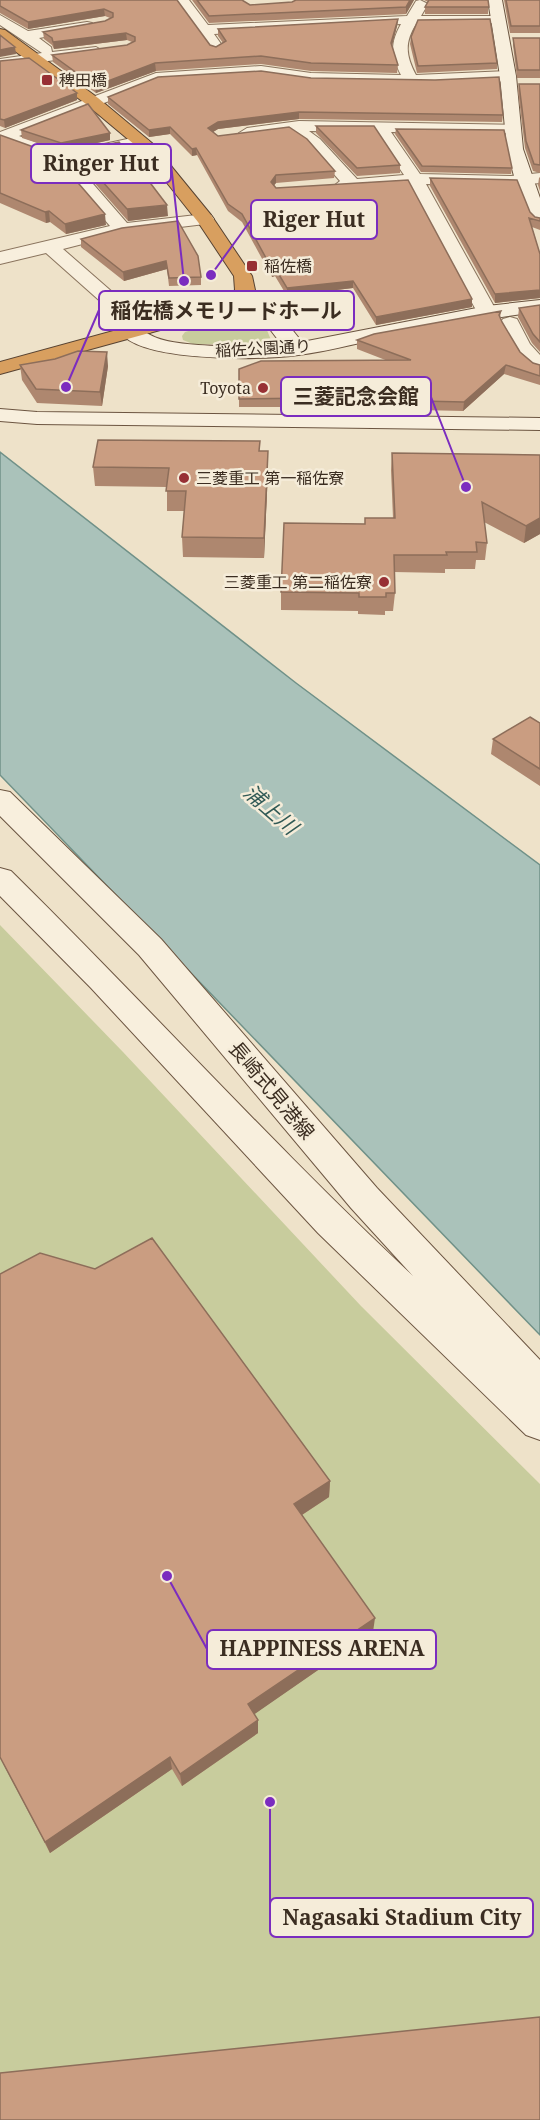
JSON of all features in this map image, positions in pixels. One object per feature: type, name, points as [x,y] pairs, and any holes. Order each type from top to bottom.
[{"type":"highway","points":[[0,33],[45,58],[141,141],[206,219],[243,276],[245,284],[243,294],[226,306],[0,368]]},
{"type":"street","points":[[182,0],[218,50],[229,58],[342,78]]},
{"type":"street","points":[[411,80],[400,62],[399,36],[421,5],[420,0]]},
{"type":"street","points":[[495,0],[508,80],[514,149],[532,179],[540,219]]},
{"type":"street","points":[[203,30],[371,16],[498,20]]},
{"type":"street","points":[[0,19],[27,36],[45,58]]},
{"type":"street","points":[[27,36],[105,22]]},
{"type":"street","points":[[501,39],[521,39]]},
{"type":"street","points":[[0,63],[87,52],[110,56]]},
{"type":"street","points":[[0,138],[156,78],[261,71],[300,77],[508,80],[529,85]]},
{"type":"street","points":[[133,72],[156,78]]},
{"type":"street","points":[[228,135],[293,127],[512,128]]},
{"type":"street","points":[[293,127],[314,142],[352,184]]},
{"type":"street","points":[[380,127],[415,179],[487,312]]},
{"type":"street","points":[[0,138],[62,158],[141,141]]},
{"type":"street","points":[[62,158],[122,229]]},
{"type":"street","points":[[328,186],[415,179],[532,179]]},
{"type":"street","points":[[0,258],[122,229],[206,219]]},
{"type":"street","name":"稲佐公園通り","points":[[49,246],[151,343],[183,350],[298,349],[487,312],[540,306]]},
{"type":"street","points":[[243,294],[266,308],[289,342],[298,349]]},
{"type":"street","points":[[510,323],[521,346],[540,366]]},
{"type":"street","points":[[0,415],[37,418],[540,424]]},
{"type":"street","name":"長崎式見港線","points":[[0,800],[150,947],[364,1198],[540,1386]]},
{"type":"street","points":[[0,878],[102,980],[331,1222],[540,1422]]},
{"type":"green space","points":[[244,315],[262,318],[271,340],[258,344],[193,344],[183,340],[182,336],[185,332]]},
{"type":"green space","points":[[0,925],[123,1052],[361,1306],[540,1484],[540,2120],[0,2120]]},
{"type":"water","name":"浦上川","points":[[0,452],[296,683],[540,865],[540,1335],[0,775]]},
{"type":"building","points":[[0,0],[177,0],[210,45],[216,47],[226,41],[218,29],[398,19],[391,43],[398,65],[311,63],[261,56],[155,63],[95,86],[52,55],[127,45],[135,41],[135,37],[126,33],[53,42],[52,38],[43,32],[105,21],[113,17],[113,13],[104,9],[28,22],[0,6]]},
{"type":"building","points":[[197,0],[242,0],[250,5],[296,0],[410,0],[406,7],[209,16]]},
{"type":"building","points":[[429,0],[488,0],[489,7],[425,7]]},
{"type":"building","points":[[506,0],[540,0],[540,26],[511,26]]},
{"type":"building","points":[[490,19],[497,63],[418,66],[411,37],[418,20]]},
{"type":"building","points":[[0,35],[15,47],[0,50]]},
{"type":"building","points":[[513,38],[540,38],[540,70],[518,70]]},
{"type":"building","points":[[29,58],[77,93],[4,120],[0,119],[0,61]]},
{"type":"building","points":[[261,71],[311,78],[435,80],[499,77],[503,115],[299,112],[218,122],[208,128],[218,136],[289,127],[307,139],[335,171],[276,175],[271,182],[276,188],[408,180],[472,299],[376,317],[353,281],[287,288],[275,268],[272,269],[242,214],[228,204],[196,148],[192,149],[170,127],[149,130],[108,97],[158,77]]},
{"type":"building","points":[[519,84],[540,84],[540,165],[534,164],[526,141]]},
{"type":"building","points":[[88,104],[110,133],[61,143],[21,130]]},
{"type":"building","points":[[316,126],[374,126],[400,165],[357,168]]},
{"type":"building","points":[[396,129],[504,130],[512,168],[422,166]]},
{"type":"building","points":[[0,135],[53,154],[105,214],[65,224],[49,211],[45,212],[0,193]]},
{"type":"building","points":[[119,142],[167,205],[127,209],[75,151]]},
{"type":"building","points":[[430,178],[517,180],[530,212],[540,218],[540,221],[529,218],[540,254],[540,290],[495,294]]},
{"type":"building","points":[[178,221],[198,256],[201,277],[169,278],[166,261],[123,272],[81,239],[122,228]]},
{"type":"building","points":[[540,305],[540,342],[519,308]]},
{"type":"building","points":[[501,311],[499,315],[502,322],[520,352],[533,363],[540,365],[540,376],[506,365],[464,402],[420,401],[365,394],[362,400],[312,393],[312,398],[239,399],[239,369],[261,361],[411,360],[357,340],[374,334]]},
{"type":"building","points":[[78,351],[107,352],[100,392],[36,389],[20,365],[55,359]]},
{"type":"building","points":[[98,440],[260,441],[259,451],[268,451],[264,538],[182,537],[186,491],[166,491],[169,468],[93,467]]},
{"type":"building","points":[[392,453],[540,455],[540,518],[526,526],[482,502],[487,543],[476,542],[477,552],[446,552],[447,555],[394,555],[395,593],[386,593],[386,597],[359,597],[359,593],[281,592],[284,523],[365,524],[365,518],[395,518]]},
{"type":"building","points":[[530,717],[540,723],[540,769],[493,739]]},
{"type":"building","points":[[152,1238],[330,1481],[294,1504],[375,1618],[248,1704],[258,1720],[180,1774],[170,1757],[45,1842],[0,1757],[0,1274],[40,1253],[95,1269]]},
{"type":"building","points":[[540,2017],[540,2120],[0,2120],[0,2073]]},
{"type":"place","name":"稗田橋","points":[[47,80]]},
{"type":"place","name":"稲佐橋","points":[[252,266]]},
{"type":"place","name":"Riger Hut","points":[[211,275]]},
{"type":"place","name":"Ringer Hut","points":[[184,281]]},
{"type":"place","name":"稲佐橋メモリードホール","points":[[66,387]]},
{"type":"place","name":"Toyota","points":[[263,388]]},
{"type":"place","name":"三菱重工 第一稲佐寮","points":[[184,478]]},
{"type":"place","name":"三菱記念会館","points":[[466,487]]},
{"type":"place","name":"三菱重工 第二稲佐寮","points":[[384,582]]},
{"type":"place","name":"HAPPINESS ARENA","points":[[167,1576]]},
{"type":"place","name":"Nagasaki Stadium City","points":[[270,1802]]}]
